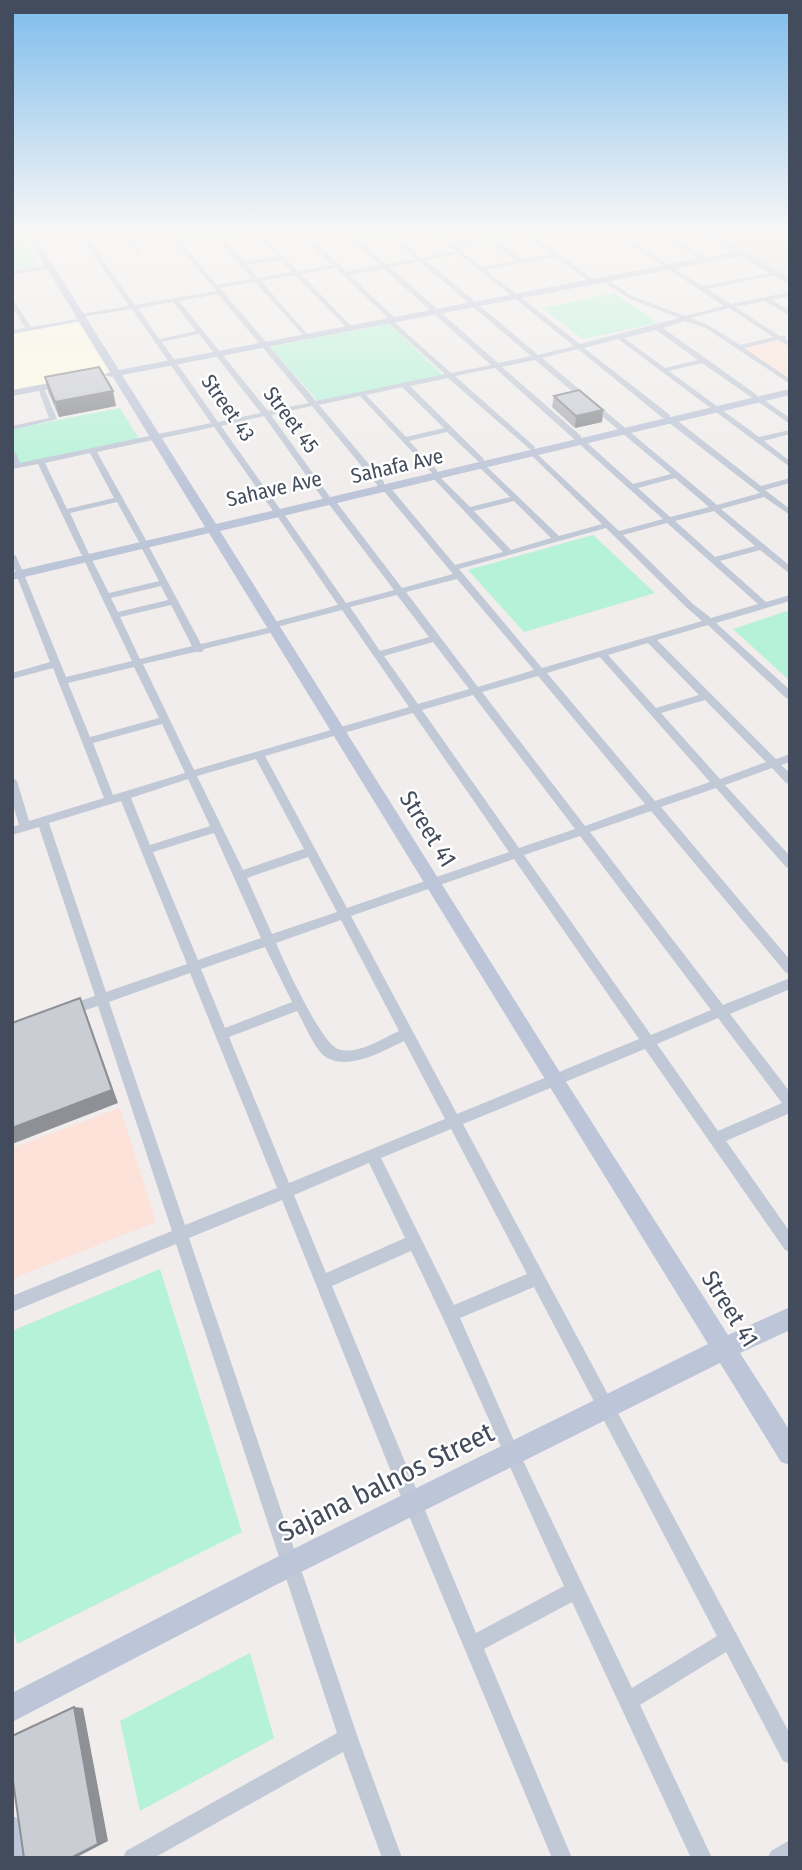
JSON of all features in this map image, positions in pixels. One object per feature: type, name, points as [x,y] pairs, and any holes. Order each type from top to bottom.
[{"type":"main road","points":[[91,378],[404,317]]},
{"type":"main road","name":"Street 41","points":[[83,318],[554,1080],[790,1453]]},
{"type":"main road","points":[[12,393],[78,380]]},
{"type":"main road","name":"Sahafa Ave","points":[[16,573],[790,390]]},
{"type":"main road","name":"Sajana balnos Street","points":[[12,1707],[290,1564],[790,1318]]},
{"type":"main road","points":[[12,1830],[16,1858]]},
{"type":"street","points":[[22,317],[29,329]]},
{"type":"street","points":[[12,332],[86,317]]},
{"type":"street","name":"Street 43","points":[[142,317],[790,1245]]},
{"type":"street","name":"Street 45","points":[[189,317],[267,415],[328,499]]},
{"type":"street","points":[[241,317],[790,969]]},
{"type":"street","points":[[290,317],[306,336]]},
{"type":"street","points":[[340,317],[350,328]]},
{"type":"street","points":[[388,317],[449,377],[533,451],[690,606],[790,696]]},
{"type":"street","points":[[442,317],[764,605]]},
{"type":"street","points":[[488,317],[790,571]]},
{"type":"street","points":[[543,317],[790,513]]},
{"type":"street","points":[[12,453],[15,467],[538,358],[658,328],[685,317]]},
{"type":"street","points":[[686,317],[740,347],[790,382]]},
{"type":"street","points":[[747,317],[790,345]]},
{"type":"street","points":[[658,328],[790,422]]},
{"type":"street","points":[[159,341],[201,332]]},
{"type":"street","points":[[740,347],[790,337]]},
{"type":"street","points":[[620,338],[790,464]]},
{"type":"street","points":[[665,370],[703,361]]},
{"type":"street","points":[[406,386],[558,540]]},
{"type":"street","points":[[12,428],[53,419],[40,388]]},
{"type":"street","points":[[363,396],[509,553]]},
{"type":"street","points":[[569,399],[582,396]]},
{"type":"street","points":[[542,405],[555,402]]},
{"type":"street","points":[[405,440],[449,429]]},
{"type":"street","points":[[758,440],[790,432]]},
{"type":"street","points":[[93,451],[199,650]]},
{"type":"street","points":[[40,461],[215,829],[240,876],[299,1006],[331,1053],[349,1056],[359,1054],[408,1032]]},
{"type":"street","points":[[632,487],[677,475]]},
{"type":"street","points":[[618,534],[716,508],[790,480]]},
{"type":"street","points":[[65,512],[119,499]]},
{"type":"street","points":[[328,499],[790,1105],[715,1139]]},
{"type":"street","points":[[468,510],[516,499]]},
{"type":"street","points":[[63,681],[135,662],[199,650],[400,591],[509,553],[609,525]]},
{"type":"street","points":[[713,560],[761,547]]},
{"type":"street","points":[[12,556],[16,573],[88,741],[146,850],[413,1504],[562,1858]]},
{"type":"street","points":[[105,597],[163,583]]},
{"type":"street","points":[[12,831],[259,754],[790,598]]},
{"type":"street","points":[[114,616],[173,602]]},
{"type":"street","points":[[379,654],[435,638]]},
{"type":"street","points":[[650,639],[790,780]]},
{"type":"street","points":[[601,653],[790,864]]},
{"type":"street","points":[[12,676],[56,664]]},
{"type":"street","points":[[654,712],[706,696]]},
{"type":"street","points":[[88,741],[163,720]]},
{"type":"street","points":[[259,754],[790,1754]]},
{"type":"street","points":[[63,1012],[790,758]]},
{"type":"street","points":[[12,781],[25,827]]},
{"type":"street","points":[[43,821],[348,1738],[392,1858]]},
{"type":"street","points":[[146,850],[215,829]]},
{"type":"street","points":[[777,850],[790,845]]},
{"type":"street","points":[[240,876],[312,851]]},
{"type":"street","points":[[12,1304],[790,983]]},
{"type":"street","points":[[221,1035],[299,1006]]},
{"type":"street","points":[[373,1156],[450,1314],[512,1456],[702,1858]]},
{"type":"street","points":[[323,1282],[414,1242]]},
{"type":"street","points":[[450,1314],[538,1277]]},
{"type":"street","points":[[472,1645],[576,1590]]},
{"type":"street","points":[[628,1701],[729,1640]]},
{"type":"street","points":[[133,1858],[348,1738]]},
{"type":"street","points":[[778,1858],[790,1850]]},
{"type":"shaded area","points":[[78,322],[110,374],[12,392],[12,334]]},
{"type":"shaded area","points":[[777,340],[790,348],[790,381],[742,347]]},
{"type":"shaded area","points":[[120,1108],[156,1222],[12,1279],[12,1148]]},
{"type":"green space","points":[[554,317],[650,317],[658,323],[583,339]]},
{"type":"green space","points":[[389,324],[443,375],[319,402],[270,347]]},
{"type":"green space","points":[[120,408],[139,439],[19,464],[12,449],[12,429]]},
{"type":"green space","points":[[593,535],[655,593],[524,632],[468,570]]},
{"type":"green space","points":[[790,610],[790,681],[733,629]]},
{"type":"green space","points":[[160,1269],[242,1532],[17,1644],[12,1621],[12,1331]]},
{"type":"green space","points":[[250,1653],[274,1738],[140,1811],[120,1721]]},
{"type":"building","points":[[99,367],[113,391],[55,402],[45,377]]},
{"type":"building","points":[[579,390],[603,410],[576,416],[554,396]]},
{"type":"building","points":[[80,998],[112,1090],[12,1128],[12,1023]]},
{"type":"building","points":[[74,1707],[98,1844],[71,1858],[24,1858],[12,1774],[12,1736]]}]
